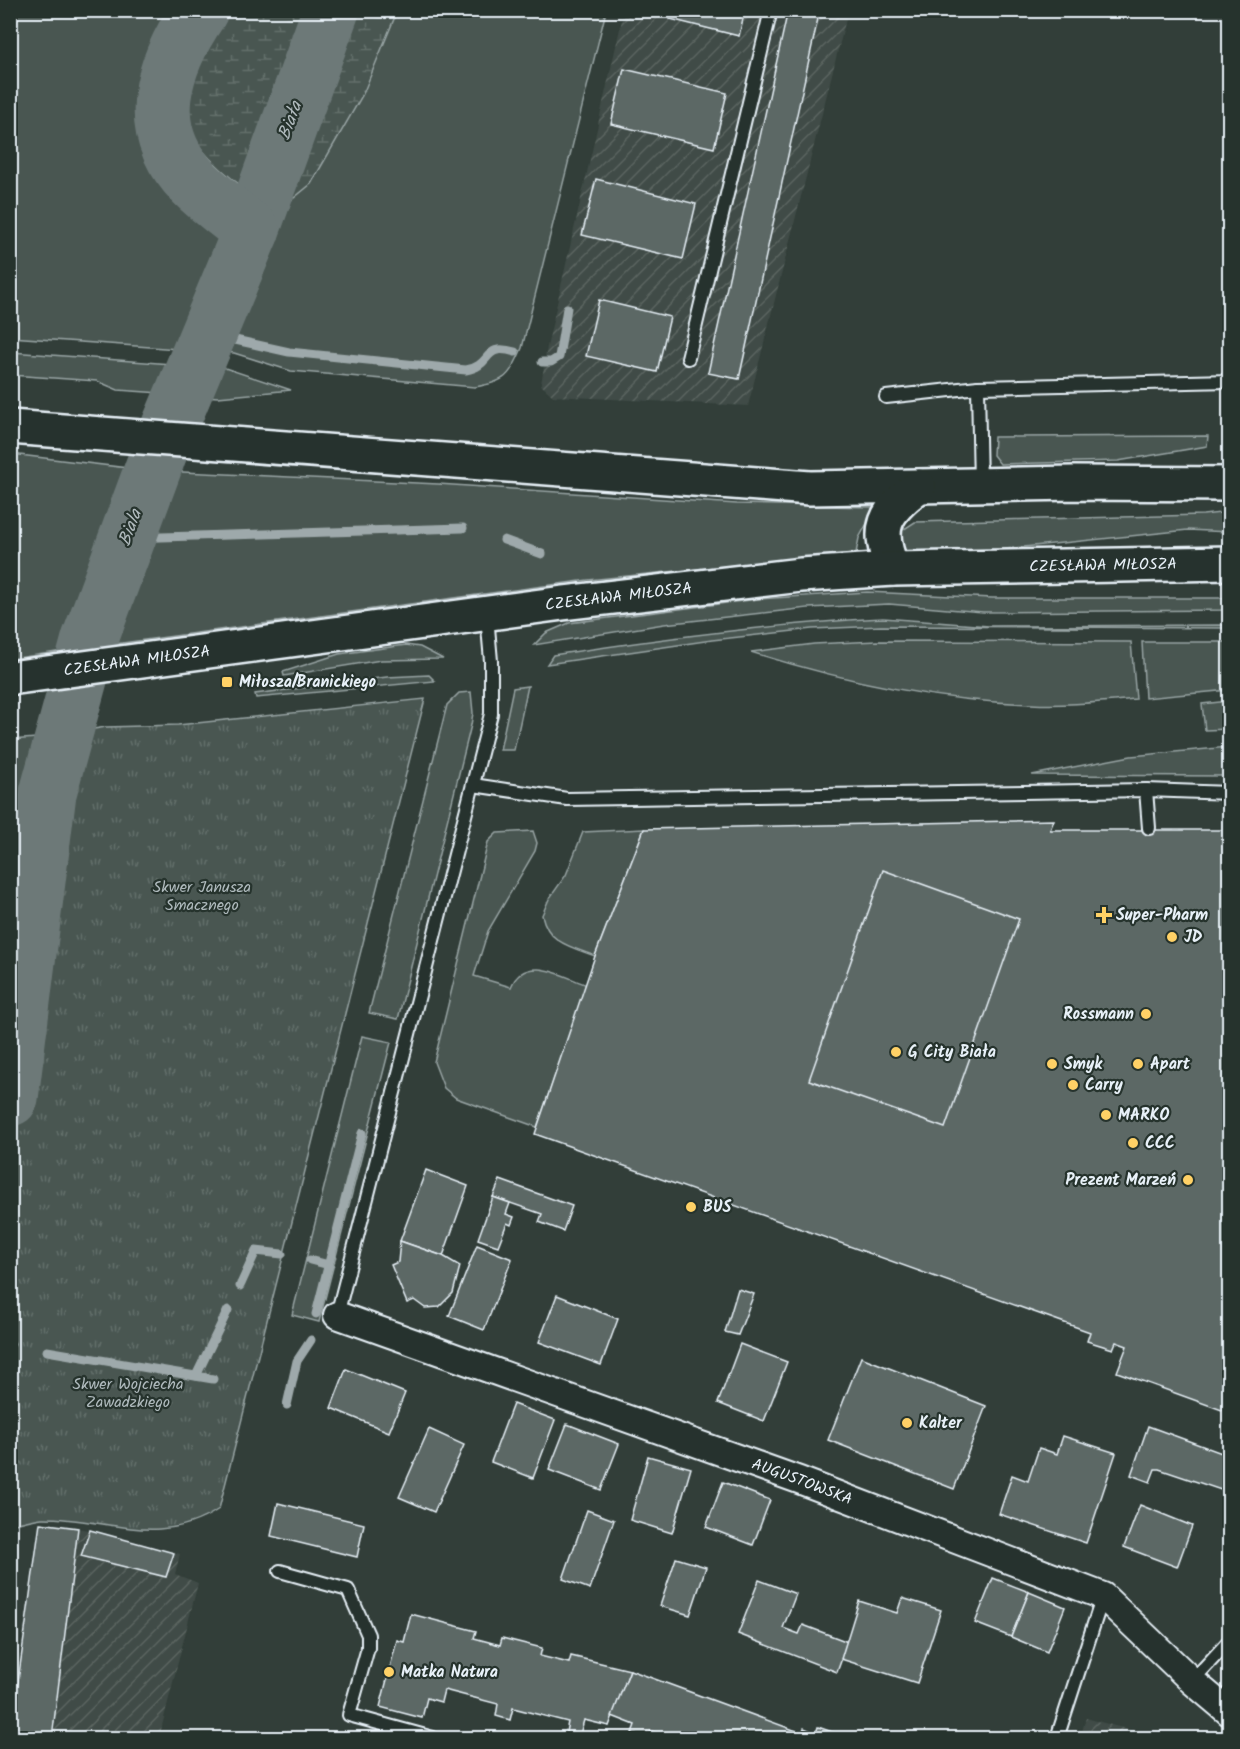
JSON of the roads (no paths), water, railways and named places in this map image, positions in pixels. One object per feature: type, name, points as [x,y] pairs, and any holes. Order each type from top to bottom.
[{"type":"main road","points":[[10,427],[810,488],[1230,484]]},
{"type":"main road","points":[[893,569],[884,548],[882,531],[901,500],[919,486]]},
{"type":"main road","name":"CZESŁAWA MIŁOSZA","points":[[10,678],[685,587],[893,569],[1230,563]]},
{"type":"street","name":"AUGUSTOWSKA","points":[[337,1315],[789,1476],[1103,1596],[1192,1681],[1230,1713]]},
{"type":"lane","points":[[688,358],[771,10]]},
{"type":"lane","points":[[886,397],[978,387],[1230,381]]},
{"type":"lane","points":[[978,387],[980,486]]},
{"type":"lane","points":[[337,1315],[491,714],[491,661],[487,613]]},
{"type":"lane","points":[[473,784],[567,799],[1146,790],[1230,793]]},
{"type":"lane","points":[[1146,790],[1149,828]]},
{"type":"lane","points":[[280,1572],[348,1590],[368,1635],[368,1648],[349,1715],[433,1738]]},
{"type":"lane","points":[[1057,1738],[1103,1596]]},
{"type":"lane","points":[[1192,1681],[1230,1640]]},
{"type":"waterway","name":"Biala","points":[[10,1098],[48,793],[90,639],[159,452],[251,231],[194,183],[177,162],[167,141],[163,119],[163,97],[167,75],[187,31],[200,10]]},
{"type":"waterway","name":"Biała","points":[[251,231],[331,10]]},
{"type":"waterway","points":[[542,362],[551,362],[559,357],[567,308]]},
{"type":"waterway","points":[[208,334],[289,352],[466,370],[475,368],[497,350],[515,352]]},
{"type":"waterway","points":[[127,538],[463,528]]},
{"type":"waterway","points":[[504,540],[542,554]]},
{"type":"waterway","points":[[316,1314],[362,1133]]},
{"type":"waterway","points":[[240,1286],[256,1251],[282,1254]]},
{"type":"waterway","points":[[310,1260],[329,1265]]},
{"type":"waterway","points":[[196,1376],[228,1310]]},
{"type":"waterway","points":[[287,1405],[297,1361],[311,1340]]},
{"type":"waterway","points":[[47,1351],[213,1379]]},
{"type":"place","name":"Miłosza/Branickiego","points":[[227,682]]},
{"type":"place","name":"Super-Pharm","points":[[1104,915]]},
{"type":"place","name":"JD","points":[[1172,937]]},
{"type":"place","name":"Rossmann","points":[[1146,1014]]},
{"type":"place","name":"G City Biała","points":[[896,1052]]},
{"type":"place","name":"Smyk","points":[[1052,1064]]},
{"type":"place","name":"Apart","points":[[1138,1064]]},
{"type":"place","name":"Carry","points":[[1073,1085]]},
{"type":"place","name":"MARKO","points":[[1106,1115]]},
{"type":"place","name":"CCC","points":[[1133,1143]]},
{"type":"place","name":"Prezent Marzeń","points":[[1188,1180]]},
{"type":"place","name":"BUS","points":[[691,1207]]},
{"type":"place","name":"Kalter","points":[[907,1423]]},
{"type":"place","name":"Matka Natura","points":[[389,1672]]},
{"type":"park label","name":"Skwer Janusza Smacznego","points":[[202,896]]},
{"type":"park label","name":"Skwer Wojciecha Zawadzkiego","points":[[128,1393]]}]
